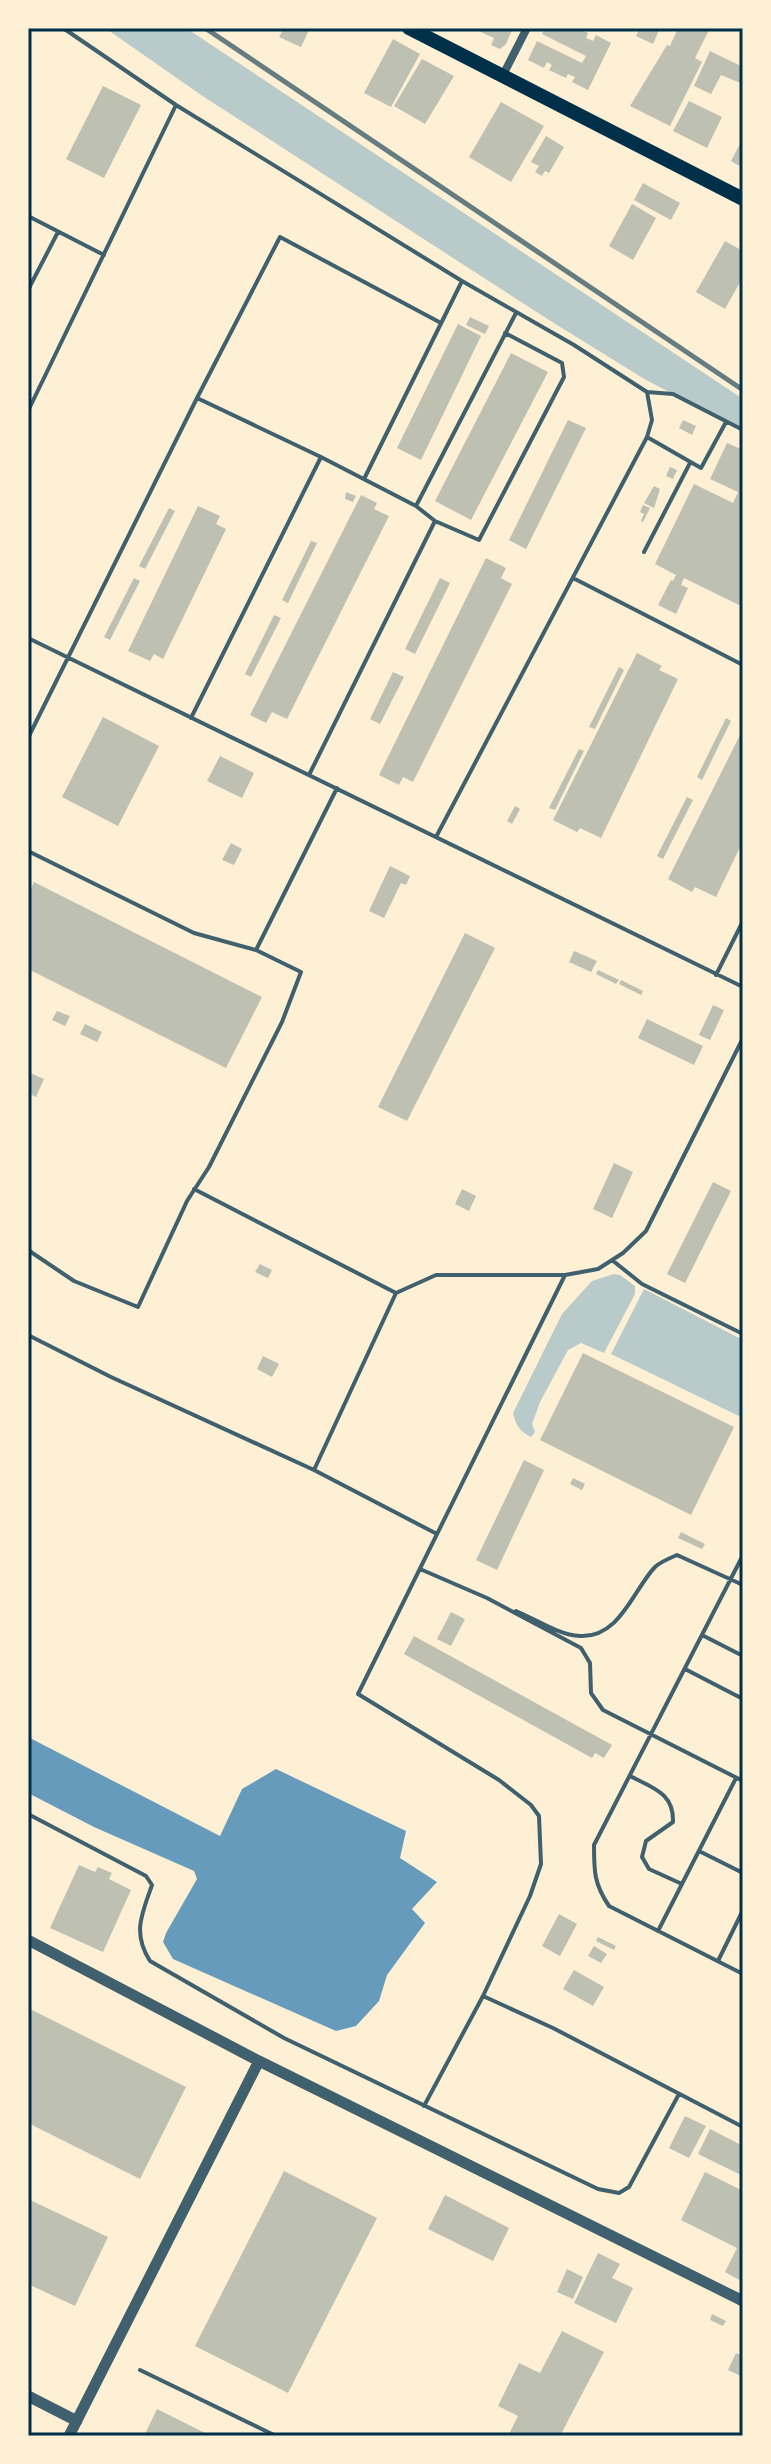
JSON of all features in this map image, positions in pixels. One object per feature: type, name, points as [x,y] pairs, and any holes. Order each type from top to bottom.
[{"type":"main road","points":[[409,28],[743,199]]},
{"type":"street","points":[[502,77],[527,28]]},
{"type":"street","points":[[28,1940],[259,2061],[743,2301]]},
{"type":"street","points":[[69,2436],[259,2061]]},
{"type":"street","points":[[28,2396],[77,2421]]},
{"type":"lane","points":[[63,28],[176,105],[647,392],[673,394],[743,430]]},
{"type":"lane","points":[[28,411],[176,105]]},
{"type":"lane","points":[[28,216],[104,255]]},
{"type":"lane","points":[[28,290],[58,232]]},
{"type":"lane","points":[[28,738],[66,657],[280,237],[441,323]]},
{"type":"lane","points":[[364,479],[462,281]]},
{"type":"lane","points":[[416,506],[516,313]]},
{"type":"lane","points":[[197,398],[321,457],[416,506],[435,521],[479,540],[564,377],[562,363],[505,333]]},
{"type":"lane","points":[[436,837],[647,437],[652,420],[647,392]]},
{"type":"lane","points":[[647,437],[701,468],[726,422]]},
{"type":"lane","points":[[191,718],[321,457]]},
{"type":"lane","points":[[644,552],[690,463]]},
{"type":"lane","points":[[309,775],[435,521]]},
{"type":"lane","points":[[573,578],[743,665]]},
{"type":"lane","points":[[28,638],[743,987]]},
{"type":"lane","points":[[256,950],[337,788]]},
{"type":"lane","points":[[28,851],[194,933],[256,950],[301,972],[282,1022],[209,1167],[187,1201],[138,1307],[74,1281],[28,1250]]},
{"type":"lane","points":[[716,975],[743,921]]},
{"type":"lane","points":[[314,1470],[396,1293],[436,1275],[565,1275],[598,1269],[646,1231],[743,1038]]},
{"type":"lane","points":[[194,1189],[396,1293]]},
{"type":"lane","points":[[612,1260],[642,1284],[743,1334]]},
{"type":"lane","points":[[424,2106],[483,1996],[530,1896],[541,1864],[539,1816],[531,1805],[499,1780],[358,1694],[565,1275]]},
{"type":"lane","points":[[28,1335],[111,1377],[314,1470],[437,1534]]},
{"type":"lane","points":[[420,1569],[564,1632],[581,1636],[602,1631],[629,1608],[656,1565],[677,1555],[743,1585]]},
{"type":"lane","points":[[743,1555],[594,1845],[597,1889],[609,1906],[743,1974]]},
{"type":"lane","points":[[487,1598],[581,1648],[590,1663],[591,1693],[603,1710],[743,1781]]},
{"type":"lane","points":[[702,1635],[743,1656]]},
{"type":"lane","points":[[685,1669],[743,1699]]},
{"type":"lane","points":[[630,1776],[666,1796],[673,1810],[673,1822],[646,1841],[642,1857],[649,1869],[682,1884]]},
{"type":"lane","points":[[658,1931],[736,1778]]},
{"type":"lane","points":[[28,1814],[146,1876],[152,1885],[140,1921],[139,1936],[142,1949],[150,1961],[284,2038],[598,2189],[619,2193],[629,2187],[679,2094]]},
{"type":"lane","points":[[699,1851],[743,1873]]},
{"type":"lane","points":[[718,1961],[743,1910]]},
{"type":"lane","points":[[483,1996],[553,2028],[743,2127]]},
{"type":"lane","points":[[140,2370],[276,2436]]},
{"type":"shaded area","points":[[105,28],[186,28],[743,399],[743,430],[646,380],[549,320],[204,97]]},
{"type":"shaded area","points":[[614,1274],[635,1286],[635,1294],[604,1353],[581,1343],[568,1350],[540,1402],[532,1424],[535,1432],[531,1437],[519,1427],[513,1413],[562,1314],[592,1281]]},
{"type":"shaded area","points":[[644,1289],[743,1340],[743,1418],[611,1354]]},
{"type":"water","points":[[28,1737],[220,1836],[242,1789],[276,1769],[406,1831],[400,1858],[437,1882],[412,1909],[425,1923],[387,1975],[379,2001],[356,2026],[336,2031],[173,1959],[163,1942],[197,1879],[194,1871],[94,1827],[28,1793]]},
{"type":"building","points":[[284,28],[310,28],[301,47],[279,37]]},
{"type":"building","points":[[472,28],[513,28],[506,44],[500,49],[491,45],[494,38]]},
{"type":"building","points":[[545,28],[578,28],[588,33],[586,38],[593,41],[596,35],[611,43],[588,90],[572,82],[575,77],[568,74],[566,78],[549,70],[552,65],[547,62],[544,68],[528,60],[537,41],[582,63],[586,56],[542,34]]},
{"type":"building","points":[[640,28],[660,28],[653,44],[636,36]]},
{"type":"building","points":[[678,28],[710,28],[695,58],[702,62],[670,126],[630,106],[667,45],[670,46]]},
{"type":"building","points":[[393,39],[420,54],[391,107],[364,93]]},
{"type":"building","points":[[710,51],[743,67],[743,84],[721,75],[711,94],[694,86]]},
{"type":"building","points":[[422,59],[454,76],[425,124],[394,106]]},
{"type":"building","points":[[103,86],[141,105],[104,178],[66,159]]},
{"type":"building","points":[[689,101],[722,117],[707,148],[673,131]]},
{"type":"building","points":[[501,102],[544,126],[511,182],[469,157]]},
{"type":"building","points":[[546,136],[564,147],[549,173],[545,171],[542,176],[535,172],[539,166],[531,162]]},
{"type":"building","points":[[740,144],[743,145],[743,168],[731,161]]},
{"type":"building","points":[[643,183],[680,203],[671,220],[634,200]]},
{"type":"building","points":[[632,204],[656,218],[633,260],[609,246]]},
{"type":"building","points":[[725,241],[743,251],[743,277],[725,309],[696,292]]},
{"type":"building","points":[[470,317],[489,326],[485,334],[466,325]]},
{"type":"building","points":[[458,324],[481,336],[421,460],[397,448]]},
{"type":"building","points":[[511,353],[548,372],[471,520],[435,501]]},
{"type":"building","points":[[568,420],[586,428],[526,549],[509,540]]},
{"type":"building","points":[[683,420],[696,426],[692,435],[679,428]]},
{"type":"building","points":[[727,443],[743,450],[743,607],[684,578],[681,585],[688,588],[676,614],[658,605],[676,575],[655,564],[694,484],[733,503],[738,492],[710,479]]},
{"type":"building","points":[[670,467],[677,470],[673,479],[666,476]]},
{"type":"building","points":[[654,486],[660,489],[654,508],[644,503]]},
{"type":"building","points":[[346,492],[356,496],[353,502],[345,499]]},
{"type":"building","points":[[361,495],[377,503],[374,509],[389,516],[287,719],[272,712],[266,723],[250,715]]},
{"type":"building","points":[[643,505],[650,508],[643,522],[644,514],[640,512]]},
{"type":"building","points":[[198,506],[220,516],[216,524],[226,529],[163,659],[154,654],[150,661],[128,651]]},
{"type":"building","points":[[169,508],[175,511],[145,569],[139,566]]},
{"type":"building","points":[[311,541],[317,543],[288,603],[282,600]]},
{"type":"building","points":[[486,558],[506,568],[501,578],[512,584],[413,782],[403,777],[399,785],[379,775]]},
{"type":"building","points":[[134,578],[140,581],[110,640],[104,637]]},
{"type":"building","points":[[440,578],[450,583],[415,654],[405,649]]},
{"type":"building","points":[[274,615],[281,618],[251,677],[245,674]]},
{"type":"building","points":[[637,653],[662,666],[659,670],[678,679],[601,838],[580,828],[577,832],[553,820]]},
{"type":"building","points":[[619,667],[624,670],[595,729],[589,727]]},
{"type":"building","points":[[393,672],[404,677],[380,724],[370,719]]},
{"type":"building","points":[[103,717],[159,746],[118,826],[62,797]]},
{"type":"building","points":[[726,718],[731,721],[702,780],[697,777]]},
{"type":"building","points":[[743,729],[743,841],[716,897],[695,887],[692,892],[668,879]]},
{"type":"building","points":[[579,749],[584,751],[555,810],[549,808]]},
{"type":"building","points":[[220,756],[254,773],[242,798],[207,781]]},
{"type":"building","points":[[687,797],[693,800],[663,859],[657,856]]},
{"type":"building","points":[[515,806],[520,809],[512,824],[507,821]]},
{"type":"building","points":[[231,843],[242,849],[234,865],[222,860]]},
{"type":"building","points":[[390,866],[410,876],[406,885],[401,883],[384,918],[369,911]]},
{"type":"building","points":[[34,882],[262,997],[226,1068],[28,969],[28,894]]},
{"type":"building","points":[[465,933],[495,948],[407,1121],[378,1107]]},
{"type":"building","points":[[574,951],[597,961],[591,972],[569,962]]},
{"type":"building","points":[[598,970],[619,980],[616,984],[596,974]]},
{"type":"building","points":[[621,980],[643,991],[641,995],[619,984]]},
{"type":"building","points":[[713,1005],[724,1010],[710,1040],[699,1035]]},
{"type":"building","points":[[57,1011],[70,1016],[65,1026],[52,1020]]},
{"type":"building","points":[[647,1019],[703,1046],[694,1065],[638,1038]]},
{"type":"building","points":[[85,1024],[102,1032],[97,1042],[80,1034]]},
{"type":"building","points":[[28,1072],[44,1079],[36,1097],[28,1093]]},
{"type":"building","points":[[614,1163],[633,1172],[612,1218],[593,1209]]},
{"type":"building","points":[[713,1182],[731,1191],[685,1283],[667,1274]]},
{"type":"building","points":[[462,1189],[476,1196],[469,1211],[455,1204]]},
{"type":"building","points":[[260,1264],[272,1270],[268,1278],[255,1272]]},
{"type":"building","points":[[583,1353],[734,1427],[691,1515],[540,1440]]},
{"type":"building","points":[[263,1356],[279,1364],[272,1377],[257,1369]]},
{"type":"building","points":[[524,1460],[544,1470],[497,1570],[476,1560]]},
{"type":"building","points":[[573,1478],[585,1484],[582,1490],[570,1484]]},
{"type":"building","points":[[681,1532],[705,1544],[702,1549],[678,1538]]},
{"type":"building","points":[[451,1612],[465,1619],[451,1646],[437,1639]]},
{"type":"building","points":[[414,1636],[612,1745],[604,1758],[595,1753],[592,1758],[404,1654]]},
{"type":"building","points":[[79,1865],[95,1872],[98,1867],[112,1873],[109,1879],[131,1890],[103,1952],[50,1928]]},
{"type":"building","points":[[559,1914],[577,1924],[560,1956],[542,1946]]},
{"type":"building","points":[[598,1937],[616,1946],[614,1950],[596,1941]]},
{"type":"building","points":[[594,1946],[607,1954],[601,1963],[588,1956]]},
{"type":"building","points":[[574,1970],[604,1987],[593,2006],[563,1989]]},
{"type":"building","points":[[28,2008],[186,2087],[140,2179],[28,2123]]},
{"type":"building","points":[[685,2116],[706,2126],[689,2158],[669,2148]]},
{"type":"building","points":[[710,2129],[743,2146],[743,2176],[698,2154]]},
{"type":"building","points":[[284,2171],[377,2218],[288,2393],[195,2346]]},
{"type":"building","points":[[705,2172],[743,2191],[743,2282],[725,2272],[737,2248],[681,2220]]},
{"type":"building","points":[[445,2195],[509,2228],[493,2261],[428,2229]]},
{"type":"building","points":[[28,2199],[108,2237],[75,2306],[28,2284]]},
{"type":"building","points":[[598,2253],[620,2264],[612,2278],[633,2288],[616,2323],[574,2303]]},
{"type":"building","points":[[567,2269],[583,2277],[573,2299],[557,2292]]},
{"type":"building","points":[[712,2314],[726,2321],[723,2326],[710,2320]]},
{"type":"building","points":[[562,2331],[604,2352],[560,2436],[508,2436],[518,2416],[498,2406],[519,2363],[540,2373]]},
{"type":"building","points":[[736,2353],[743,2356],[743,2377],[728,2370]]},
{"type":"building","points":[[157,2409],[211,2436],[144,2436]]},
{"type":"railway","points":[[205,28],[743,390]]}]
